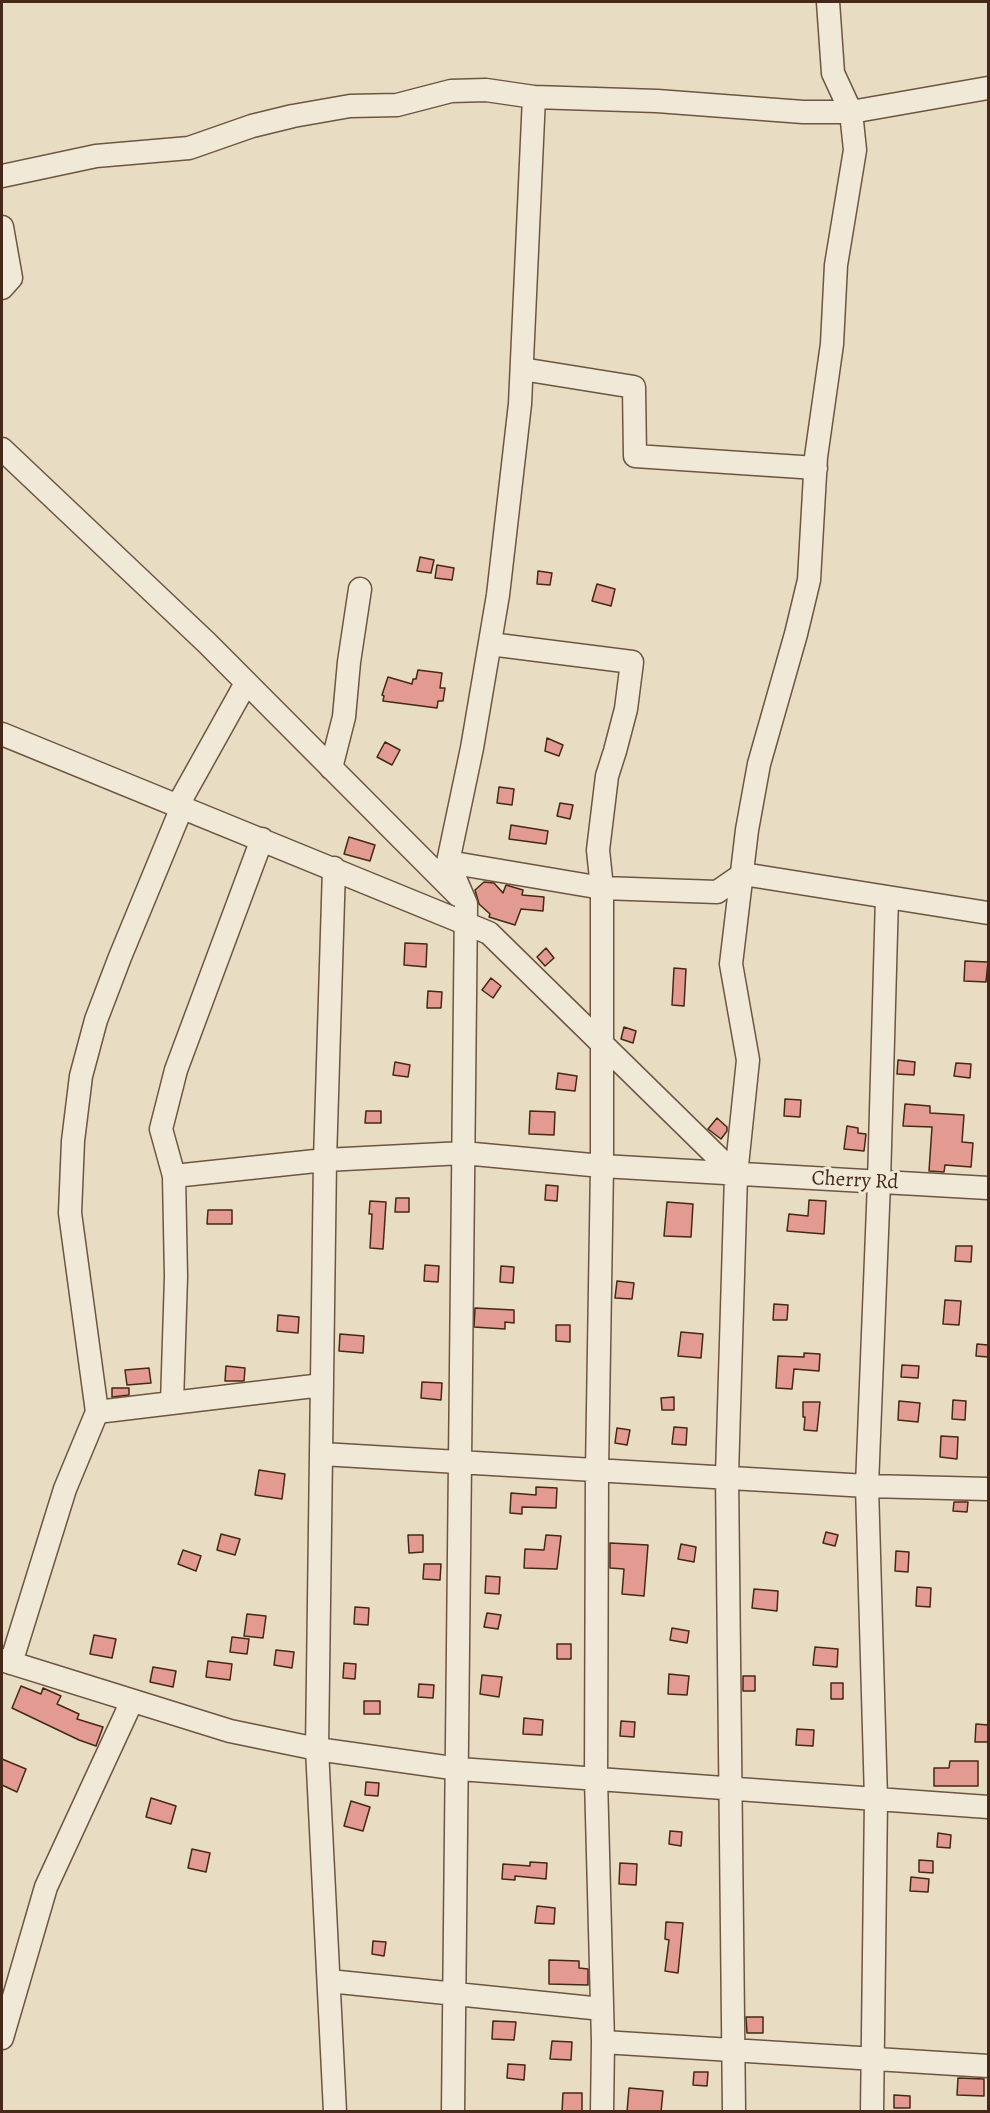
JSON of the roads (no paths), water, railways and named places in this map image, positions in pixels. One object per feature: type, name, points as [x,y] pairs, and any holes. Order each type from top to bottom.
[{"type":"street","points":[[734,2112],[727,1478],[729,1175],[748,1060],[732,964],[747,830],[759,764],[809,580],[816,468],[832,344],[836,265],[855,150],[851,112],[833,73],[828,2]]},
{"type":"street","points":[[2,176],[96,156],[189,148],[252,126],[293,116],[350,106],[397,105],[451,91],[486,90],[534,97],[657,101],[803,112],[851,112],[988,88]]},
{"type":"street","points":[[453,2112],[459,1769],[459,1462],[466,913],[448,862],[472,748],[498,595],[520,405],[534,97]]},
{"type":"street","points":[[2,227],[11,278],[2,288]]},
{"type":"street","points":[[522,369],[634,387],[634,456],[816,468]]},
{"type":"street","points":[[2,449],[246,683],[331,768],[466,913],[602,1042],[729,1175]]},
{"type":"street","points":[[331,768],[344,717],[349,662],[360,589]]},
{"type":"street","points":[[490,644],[632,662],[626,709],[607,776],[598,850],[602,888],[602,1167],[597,1470],[596,1779],[603,2042],[602,2112]]},
{"type":"street","points":[[246,683],[180,806],[96,1020],[81,1076],[73,1141],[70,1213],[96,1412],[65,1489],[4,1660],[230,1731],[317,1749],[459,1769],[988,1807]]},
{"type":"street","points":[[2,734],[334,868],[466,913]]},
{"type":"street","points":[[172,1403],[176,1276],[174,1176],[161,1129],[176,1070],[262,839]]},
{"type":"street","points":[[448,862],[602,888],[717,892],[743,874],[988,913]]},
{"type":"street","points":[[334,868],[325,1160],[317,1749],[335,2112]]},
{"type":"street","points":[[872,2112],[876,1799],[867,1486],[879,1182],[886,897]]},
{"type":"street","name":"Cherry Rd","points":[[174,1176],[325,1160],[463,1153],[602,1167],[988,1188]]},
{"type":"street","points":[[96,1412],[322,1385]]},
{"type":"street","points":[[322,1454],[867,1486],[988,1489]]},
{"type":"street","points":[[2,2038],[46,1887],[132,1701]]},
{"type":"street","points":[[329,1981],[602,2009]]},
{"type":"street","points":[[603,2042],[988,2066]]}]
